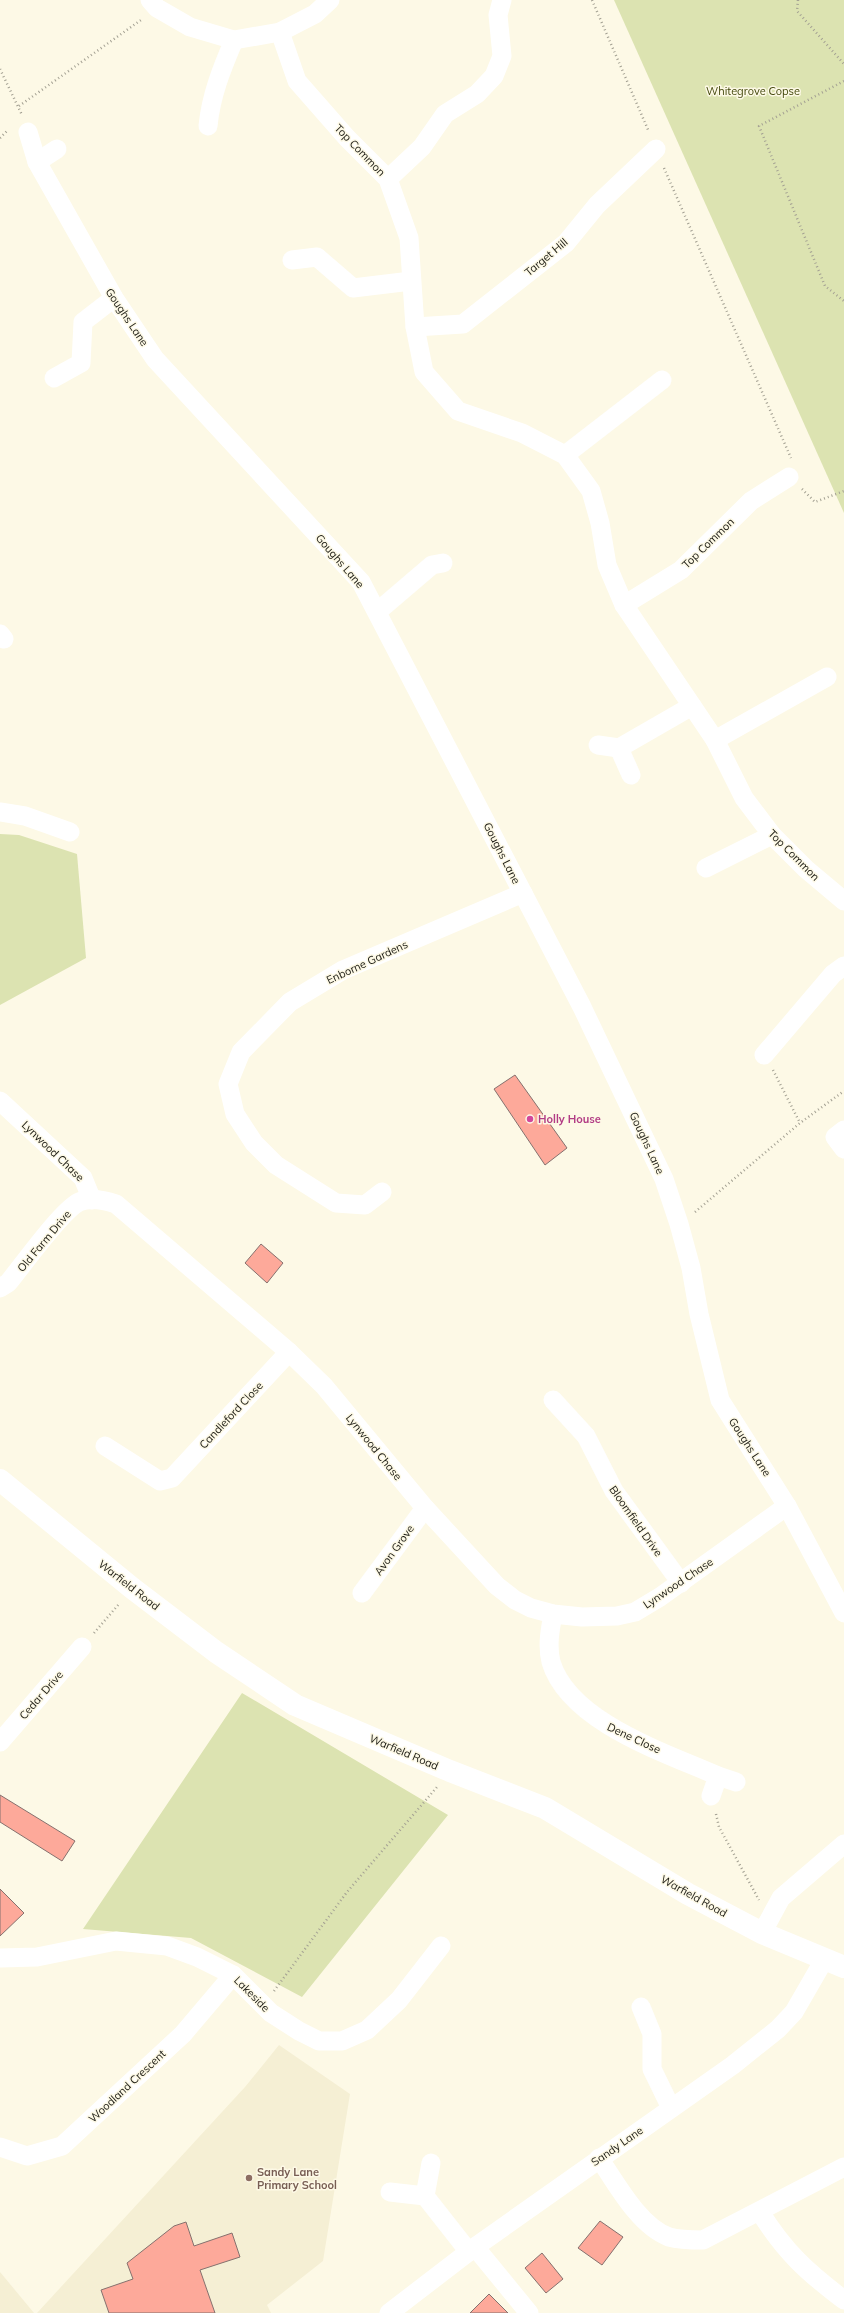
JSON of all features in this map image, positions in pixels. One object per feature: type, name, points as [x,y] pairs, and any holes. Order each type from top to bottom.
[{"type":"main road","name":"Warfield Road","points":[[0,1480],[132,1588],[216,1652],[294,1705],[450,1771],[545,1808],[688,1894],[762,1933],[834,1963]]},
{"type":"street","points":[[153,4],[190,28],[234,40],[280,32],[315,14],[330,0]]},
{"type":"street","points":[[388,178],[422,146],[445,114],[477,94],[494,76],[502,56],[498,15],[502,0]]},
{"type":"street","name":"Top Common","points":[[280,32],[297,81],[347,138],[388,178],[409,238],[410,281],[415,326],[424,372],[458,411],[522,433],[565,455],[591,492],[600,523],[607,565],[624,605],[715,740],[744,798],[772,835],[806,869],[844,901]]},
{"type":"street","points":[[208,126],[210,106],[215,84],[234,40]]},
{"type":"street","name":"Goughs Lane","points":[[28,132],[37,162],[114,298],[155,359],[361,582],[582,1007],[664,1180],[679,1224],[720,1400],[787,1506],[844,1613]]},
{"type":"street","name":"Target Hill","points":[[415,326],[463,324],[566,243],[597,205],[656,149]]},
{"type":"street","points":[[37,162],[57,150]]},
{"type":"street","points":[[292,260],[316,257],[353,288],[410,281]]},
{"type":"street","points":[[54,378],[81,363],[83,322],[114,298]]},
{"type":"street","points":[[565,455],[662,380]]},
{"type":"street","name":"Top Common","points":[[624,605],[681,570],[751,501],[789,477]]},
{"type":"street","points":[[377,612],[432,565],[443,563]]},
{"type":"street","points":[[715,740],[827,677]]},
{"type":"street","points":[[598,745],[620,748],[692,706]]},
{"type":"street","points":[[620,748],[631,775]]},
{"type":"street","points":[[0,812],[25,816],[70,832]]},
{"type":"street","points":[[706,868],[772,835]]},
{"type":"street","name":"Enborne Gardens","points":[[382,1192],[365,1205],[336,1203],[276,1165],[254,1143],[236,1114],[228,1084],[241,1052],[290,1002],[343,970],[523,893]]},
{"type":"street","points":[[764,1055],[833,974],[844,966]]},
{"type":"street","name":"Lynwood Chase","points":[[2,1107],[83,1178],[92,1200],[102,1200],[116,1204],[289,1352],[324,1386],[425,1508],[497,1586],[515,1600],[531,1608],[553,1614],[582,1617],[617,1616],[635,1612],[680,1583],[787,1506]]},
{"type":"street","points":[[844,1130],[835,1137],[844,1149]]},
{"type":"street","name":"Old Farm Drive","points":[[0,1288],[8,1283],[71,1207],[80,1202],[92,1200]]},
{"type":"street","name":"Candleford Close","points":[[105,1446],[160,1481],[172,1478],[289,1352]]},
{"type":"street","name":"Bloomfield Drive","points":[[553,1400],[586,1436],[614,1491],[680,1583]]},
{"type":"street","name":"Avon Grove","points":[[362,1593],[425,1508]]},
{"type":"street","name":"Dene Close","points":[[553,1614],[549,1642],[551,1663],[570,1696],[605,1725],[718,1776],[736,1782]]},
{"type":"street","name":"Cedar Drive","points":[[0,1742],[82,1647]]},
{"type":"street","points":[[711,1796],[718,1776]]},
{"type":"street","points":[[762,1933],[781,1898],[844,1844]]},
{"type":"street","name":"Lakeside","points":[[0,1958],[37,1957],[116,1941],[167,1946],[197,1957],[233,1975],[271,2013],[319,2041],[342,2041],[367,2030],[399,2000],[441,1946]]},
{"type":"street","name":"Sandy Lane","points":[[389,2313],[472,2249],[733,2065],[778,2029],[794,2012],[834,1963]]},
{"type":"street","name":"Woodland Crescent","points":[[0,2147],[27,2156],[62,2146],[183,2034],[233,1975]]},
{"type":"street","points":[[641,2007],[652,2034],[652,2069],[671,2108]]},
{"type":"street","points":[[599,2158],[635,2210],[651,2225],[667,2236],[683,2240],[703,2240],[844,2168]]},
{"type":"street","points":[[425,2196],[431,2163]]},
{"type":"street","points":[[390,2192],[425,2196],[529,2313]]},
{"type":"street","points":[[760,2212],[777,2239],[797,2263],[844,2300]]},
{"type":"path","points":[[592,0],[656,149],[791,453],[792,464],[789,477],[815,502],[844,491]]},
{"type":"path","points":[[798,0],[797,11],[844,64]]},
{"type":"path","points":[[0,69],[19,106],[153,4]]},
{"type":"path","points":[[844,82],[759,126],[825,286],[844,301]]},
{"type":"path","points":[[764,1055],[800,1123]]},
{"type":"path","points":[[679,1224],[800,1123],[844,1091]]},
{"type":"path","points":[[82,1647],[132,1588]]},
{"type":"path","points":[[263,2006],[348,1892],[450,1771]]},
{"type":"path","points":[[711,1796],[719,1827],[760,1903]]},
{"type":"shaded area","name":"Sandy Lane Primary School","points":[[279,2045],[350,2094],[323,2261],[267,2305],[271,2313],[37,2313],[245,2087]]},
{"type":"shaded area","points":[[0,2272],[34,2313],[0,2313]]},
{"type":"green space","name":"Whitegrove Copse","points":[[614,0],[844,0],[844,513]]},
{"type":"green space","points":[[0,834],[19,835],[77,854],[86,958],[0,1005]]},
{"type":"green space","points":[[242,1693],[448,1815],[302,1997],[191,1938],[83,1929]]},
{"type":"building","name":"Holly House","points":[[515,1075],[567,1148],[545,1165],[494,1089]]},
{"type":"building","points":[[261,1244],[283,1263],[267,1283],[245,1263]]},
{"type":"building","points":[[0,1795],[75,1841],[62,1861],[0,1822]]},
{"type":"building","points":[[0,1889],[24,1913],[0,1936]]},
{"type":"building","points":[[600,2221],[623,2237],[602,2265],[578,2248]]},
{"type":"building","points":[[186,2222],[194,2246],[232,2233],[240,2257],[200,2270],[215,2313],[109,2313],[101,2290],[133,2279],[127,2263],[174,2226]]},
{"type":"building","points":[[542,2253],[563,2279],[546,2293],[525,2268]]},
{"type":"building","points":[[489,2294],[508,2313],[470,2313]]},
{"type":"place","name":"Holly House","points":[[530,1119]]},
{"type":"place","name":"Sandy Lane Primary School","points":[[249,2178]]}]
